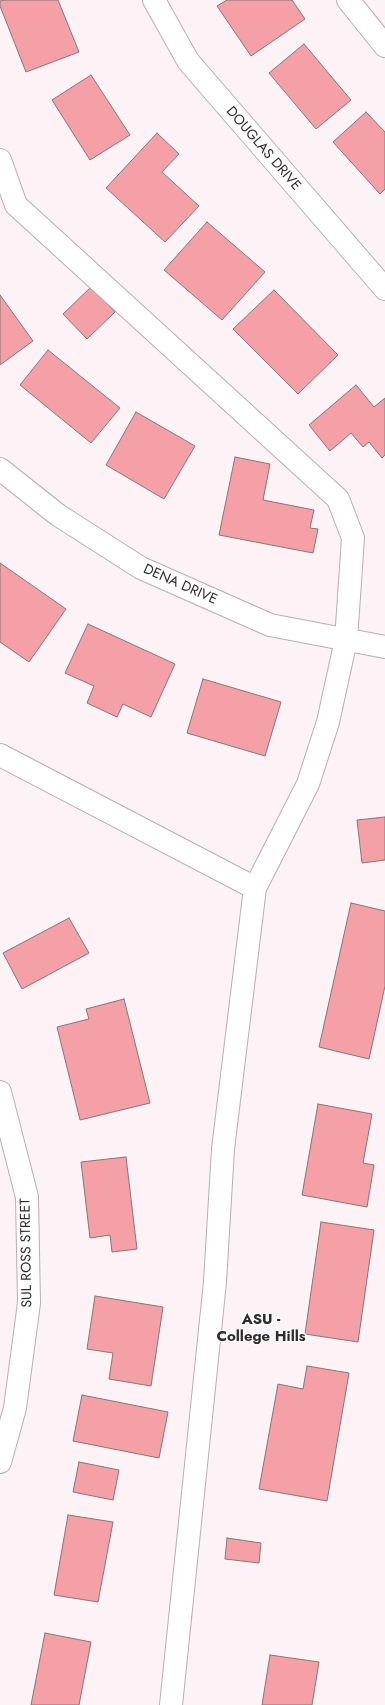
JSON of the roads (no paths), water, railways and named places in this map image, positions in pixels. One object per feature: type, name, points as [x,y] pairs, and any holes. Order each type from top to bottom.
[{"type":"street","name":"DOUGLAS DRIVE","points":[[154,0],[188,61],[385,289]]},
{"type":"street","points":[[348,0],[385,46]]},
{"type":"street","points":[[0,160],[16,205],[338,499],[353,538],[346,640],[328,722],[308,784],[256,888],[223,1150],[215,1282],[172,1705]]},
{"type":"street","name":"DENA DRIVE","points":[[0,469],[58,516],[140,568],[270,625],[385,647]]},
{"type":"street","points":[[0,755],[256,888]]},
{"type":"street","name":"SUL ROSS STREET","points":[[0,1092],[27,1197],[30,1303],[15,1408],[0,1462]]},
{"type":"district","name":"ASU - College Hills","points":[[261,1328]]}]
